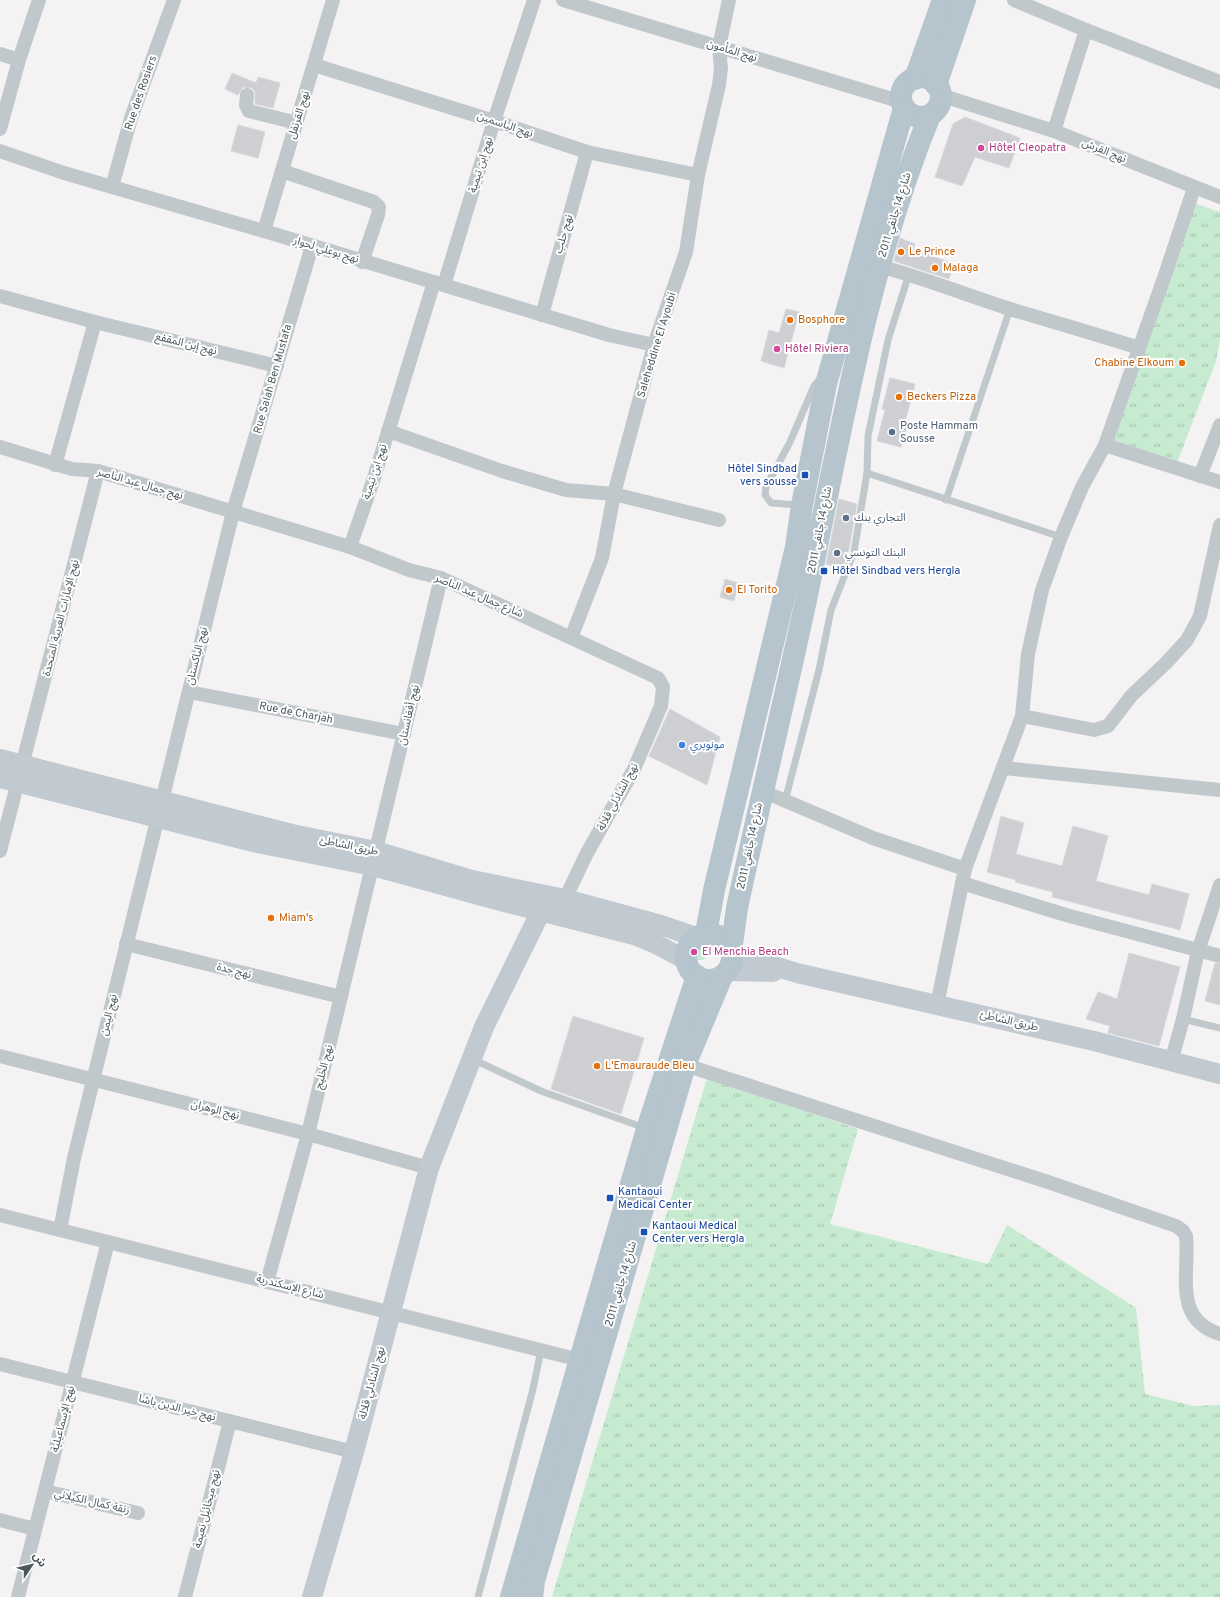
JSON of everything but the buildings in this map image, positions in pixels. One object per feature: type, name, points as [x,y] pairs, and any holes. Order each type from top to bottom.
[{"type":"main road","points":[[915,79],[942,0]]},
{"type":"main road","points":[[938,90],[926,78],[915,79],[903,88],[903,105],[913,115],[924,117],[930,115],[938,107],[938,90],[965,0]]},
{"type":"main road","name":"شارع 14 جانفي 2011","points":[[701,935],[796,547],[802,505],[826,384],[903,105]]},
{"type":"main road","name":"شارع 14 جانفي 2011","points":[[532,1597],[534,1581],[685,1065],[728,963],[737,908],[762,791],[806,601],[838,440],[879,266],[915,152],[930,115]]},
{"type":"main road","points":[[701,935],[719,936],[729,944],[728,963],[714,979],[705,980],[691,968],[686,951],[690,943],[701,935]]},
{"type":"main road","name":"شارع 14 جانفي 2011","points":[[511,1597],[647,1129],[691,968]]},
{"type":"street","points":[[0,129],[19,60],[40,0]]},
{"type":"street","name":"Rue des Rosiers","points":[[112,187],[131,118],[174,0]]},
{"type":"street","name":"نهج القرنفل","points":[[264,231],[332,0]]},
{"type":"street","name":"نهج ابن تيمية","points":[[350,547],[534,0]]},
{"type":"street","name":"نهج المأمون","points":[[563,0],[903,105]]},
{"type":"street","points":[[718,47],[729,0]]},
{"type":"street","points":[[1014,0],[1086,30],[1220,82]]},
{"type":"street","points":[[1054,131],[1086,30]]},
{"type":"street","name":"Saleheddine El Ayoubi","points":[[571,638],[602,558],[614,494],[654,345],[686,252],[698,175],[719,85],[721,68],[718,47]]},
{"type":"street","points":[[0,54],[19,60]]},
{"type":"street","name":"نهج الياسمين","points":[[314,65],[494,121],[587,152],[698,175]]},
{"type":"street","name":"نهج القرش","points":[[938,90],[1054,131],[1194,188],[1220,197]]},
{"type":"street","points":[[247,95],[246,105],[249,111],[297,123]]},
{"type":"street","name":"نهج بوعلي لحوار","points":[[0,151],[64,173],[264,231],[362,262],[609,335],[654,345]]},
{"type":"street","name":"نهج حلب","points":[[542,315],[587,152]]},
{"type":"street","points":[[282,171],[374,202],[379,207],[378,215],[362,262]]},
{"type":"street","points":[[937,1004],[965,869],[1004,768],[1022,716],[1028,654],[1042,590],[1061,537],[1082,487],[1105,445],[1194,188]]},
{"type":"street","name":"Rue Salah Ben Mustafa","points":[[234,512],[312,246]]},
{"type":"street","points":[[879,266],[908,274],[1010,309],[1064,323],[1139,348]]},
{"type":"street","name":"نهج إبن المقفع","points":[[0,296],[96,322],[276,366]]},
{"type":"street","points":[[55,465],[96,322]]},
{"type":"street","points":[[1200,476],[1220,425]]},
{"type":"street","points":[[388,431],[502,471],[566,490],[614,494],[719,520]]},
{"type":"street","points":[[1105,445],[1220,482]]},
{"type":"street","name":"نهج جمال عبد الناصر","points":[[0,447],[55,465],[72,469],[98,471],[234,512]]},
{"type":"street","name":"نهج الإمارات العربية المتحدة","points":[[0,851],[14,775],[98,471]]},
{"type":"street","name":"شارع جمال عبد الناصر","points":[[234,512],[350,547],[409,570],[441,578],[653,675],[661,681],[663,692]]},
{"type":"street","name":"نهج الباكستان","points":[[159,810],[234,512]]},
{"type":"street","points":[[1022,716],[1094,730],[1108,726],[1132,695],[1166,663],[1187,640],[1200,616],[1220,525]]},
{"type":"street","name":"نهج أفغانستان","points":[[375,859],[441,578]]},
{"type":"street","name":"Rue de Charjah","points":[[189,692],[404,734]]},
{"type":"street","name":"نهج الشادلي قلالة","points":[[565,899],[586,855],[634,769],[661,706],[663,692]]},
{"type":"street","name":"طريق الشاطئ","points":[[0,760],[14,775],[159,810],[292,834],[541,911],[634,935],[654,943],[691,968]]},
{"type":"street","points":[[1004,768],[1220,790]]},
{"type":"street","points":[[762,791],[873,838],[965,869]]},
{"type":"street","name":"نهج اليمن","points":[[60,1230],[74,1158],[159,810]]},
{"type":"street","name":"طريق الشاطئ","points":[[375,859],[565,899],[701,935]]},
{"type":"street","name":"نهج الخليج","points":[[267,1282],[308,1134],[375,859]]},
{"type":"street","points":[[962,883],[1066,915],[1220,956]]},
{"type":"street","points":[[1170,1062],[1183,1018],[1198,951],[1220,884]]},
{"type":"street","name":"نهج الشادلي قلالة","points":[[312,1597],[354,1452],[429,1168],[471,1059],[503,984],[541,911]]},
{"type":"street","name":"نهج جدة","points":[[126,944],[341,997]]},
{"type":"street","name":"طريق الشاطئ","points":[[728,963],[797,973],[937,1004],[1094,1041],[1220,1074]]},
{"type":"street","name":"نهج الوهران","points":[[0,1056],[94,1078],[308,1134],[429,1168]]},
{"type":"street","points":[[685,1065],[1041,1179],[1176,1226],[1183,1231],[1186,1236],[1187,1302],[1196,1319],[1204,1326],[1220,1334]]},
{"type":"street","name":"شارع الإسكندرية","points":[[0,1215],[580,1360]]},
{"type":"street","name":"نهج الإسماعيلية","points":[[18,1597],[108,1242]]},
{"type":"street","name":"نهج خير الدين باشا","points":[[0,1364],[354,1452]]},
{"type":"street","name":"نهج ميخائيل نعيمة","points":[[185,1597],[230,1421]]},
{"type":"street","name":"زنقة كمال الكيلاني","points":[[45,1491],[138,1513]]},
{"type":"street","points":[[0,1520],[35,1529]]},
{"type":"lane","points":[[785,801],[819,670],[831,610],[854,552],[867,473],[868,436],[888,340],[908,274]]},
{"type":"lane","points":[[946,500],[1010,309]]},
{"type":"lane","points":[[802,505],[771,503],[765,495],[766,487],[790,442],[814,386],[820,380],[826,384]]},
{"type":"lane","points":[[867,473],[1061,537]]},
{"type":"lane","points":[[1183,1018],[1220,1028]]},
{"type":"lane","points":[[471,1059],[541,1091],[647,1129]]},
{"type":"lane","points":[[478,1597],[533,1389],[541,1350]]},
{"type":"green space","points":[[1190,202],[1220,212],[1220,339],[1216,361],[1177,463],[1102,437]]},
{"type":"green space","points":[[685,943],[709,943],[709,953],[703,960],[692,960],[684,949]]},
{"type":"green space","points":[[707,1078],[858,1129],[830,1224],[988,1264],[1007,1225],[1136,1308],[1145,1394],[1194,1406],[1220,1405],[1220,1597],[552,1597]]},
{"type":"place","name":"Hôtel Cleopatra","points":[[981,148]]},
{"type":"place","name":"Le Prince","points":[[901,252]]},
{"type":"place","name":"Malaga","points":[[935,268]]},
{"type":"place","name":"Bosphore","points":[[790,320]]},
{"type":"place","name":"Hôtel Riviera","points":[[777,349]]},
{"type":"place","name":"Chabine Elkoum","points":[[1182,363]]},
{"type":"place","name":"Beckers Pizza","points":[[899,397]]},
{"type":"place","name":"Poste Hammam Sousse","points":[[892,432]]},
{"type":"place","name":"Hôtel Sindbad vers sousse","points":[[805,475]]},
{"type":"place","name":"التجاري بنك","points":[[846,518]]},
{"type":"place","name":"البنك التونسي","points":[[837,553]]},
{"type":"place","name":"Hôtel Sindbad vers Hergla","points":[[824,571]]},
{"type":"place","name":"El Torito","points":[[729,590]]},
{"type":"place","name":"مونوبري","points":[[682,745]]},
{"type":"place","name":"Miam's","points":[[271,918]]},
{"type":"place","name":"El Menchia Beach","points":[[694,952]]},
{"type":"place","name":"L'Emauraude Bleu","points":[[597,1066]]},
{"type":"place","name":"Kantaoui Medical Center","points":[[610,1198]]},
{"type":"place","name":"Kantaoui Medical Center vers Hergla","points":[[644,1232]]}]
